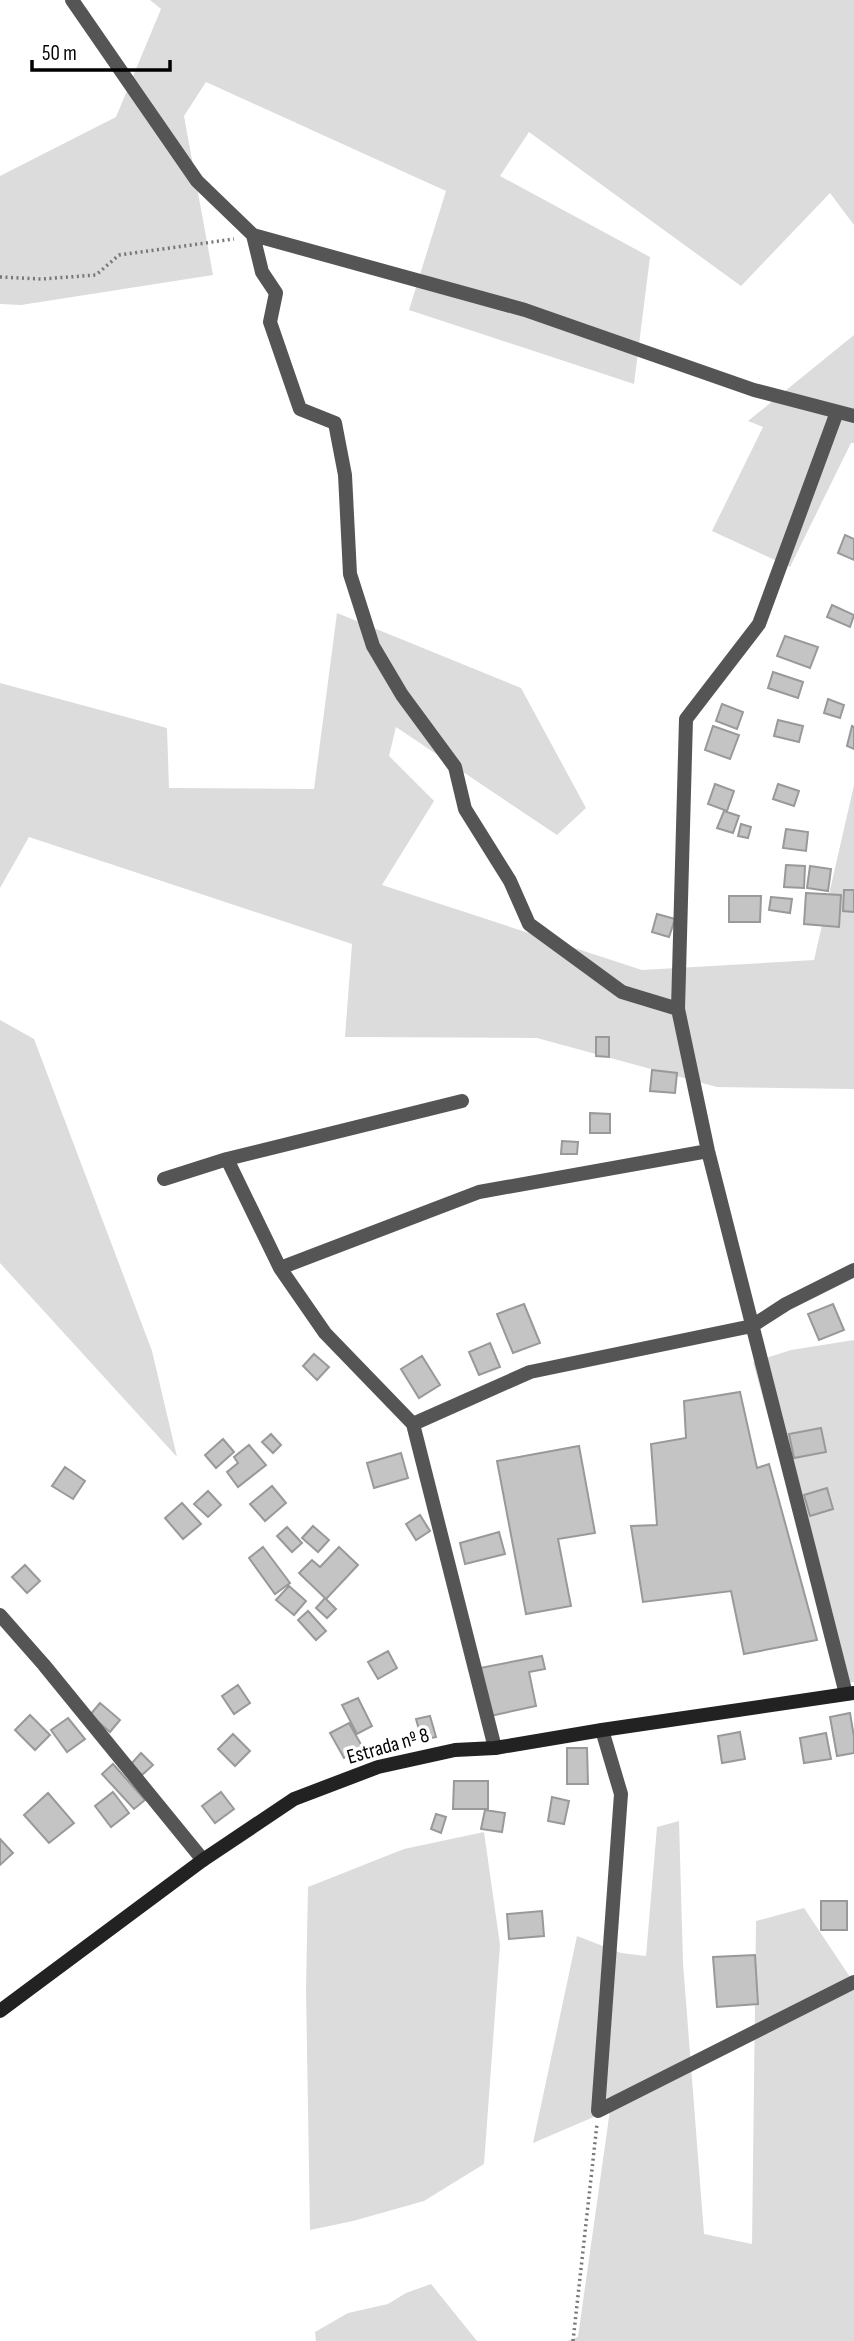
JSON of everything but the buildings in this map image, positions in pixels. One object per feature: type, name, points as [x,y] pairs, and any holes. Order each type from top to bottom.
[{"type":"main road","name":"Estrada nº 8","points":[[0,2011],[203,1860],[293,1799],[378,1767],[455,1749],[495,1748],[850,1694]]},
{"type":"street","points":[[72,0],[197,181],[253,235],[525,310],[754,390],[854,416]]},
{"type":"street","points":[[253,235],[261,272],[276,293],[270,322],[300,410],[335,423],[345,475],[350,574],[373,646],[402,695],[455,767],[465,809],[510,881],[529,924],[622,992],[678,1009]]},
{"type":"street","points":[[837,412],[759,624],[686,719],[678,1009],[708,1151],[850,1694]]},
{"type":"street","points":[[164,1179],[227,1159],[462,1101]]},
{"type":"street","points":[[280,1268],[479,1192],[708,1151]]},
{"type":"street","points":[[227,1159],[280,1268],[326,1333],[413,1424],[495,1748]]},
{"type":"street","points":[[413,1424],[530,1372],[752,1326],[786,1304],[854,1270]]},
{"type":"street","points":[[0,1615],[203,1860]]},
{"type":"street","points":[[598,2112],[621,1794],[602,1730]]},
{"type":"street","points":[[598,2112],[854,1982]]},
{"type":"path","points":[[0,277],[41,279],[96,275],[118,256],[253,235]]},
{"type":"path","points":[[573,2341],[598,2112]]},
{"type":"shaded area","points":[[150,0],[854,0],[854,225],[830,193],[741,286],[529,132],[500,176],[650,257],[634,384],[409,310],[446,191],[206,82],[184,116],[213,275],[21,305],[0,304],[0,176],[116,117],[161,9]]},
{"type":"shaded area","points":[[854,335],[854,443],[851,443],[790,567],[712,531],[763,427],[748,421]]},
{"type":"shaded area","points":[[337,613],[521,688],[586,808],[557,835],[396,727],[389,756],[434,801],[382,885],[642,970],[814,960],[854,785],[854,1089],[717,1087],[537,1038],[345,1037],[352,944],[29,837],[0,888],[0,683],[167,728],[169,788],[314,789]]},
{"type":"shaded area","points":[[0,1020],[34,1039],[152,1351],[177,1457],[0,1263]]},
{"type":"shaded area","points":[[854,1340],[854,1682],[841,1683],[753,1362],[791,1350]]},
{"type":"shaded area","points":[[679,1821],[683,1963],[704,2234],[752,2244],[756,1921],[804,1908],[854,1983],[854,2341],[567,2341],[578,2337],[610,2110],[533,2143],[577,1936],[621,1953],[646,1956],[657,1827]]},
{"type":"shaded area","points":[[484,1832],[500,1945],[484,2164],[424,2201],[310,2230],[306,1988],[308,1887],[404,1849]]},
{"type":"shaded area","points":[[431,2284],[477,2341],[316,2341],[315,2332],[348,2313],[388,2304],[406,2293]]}]
